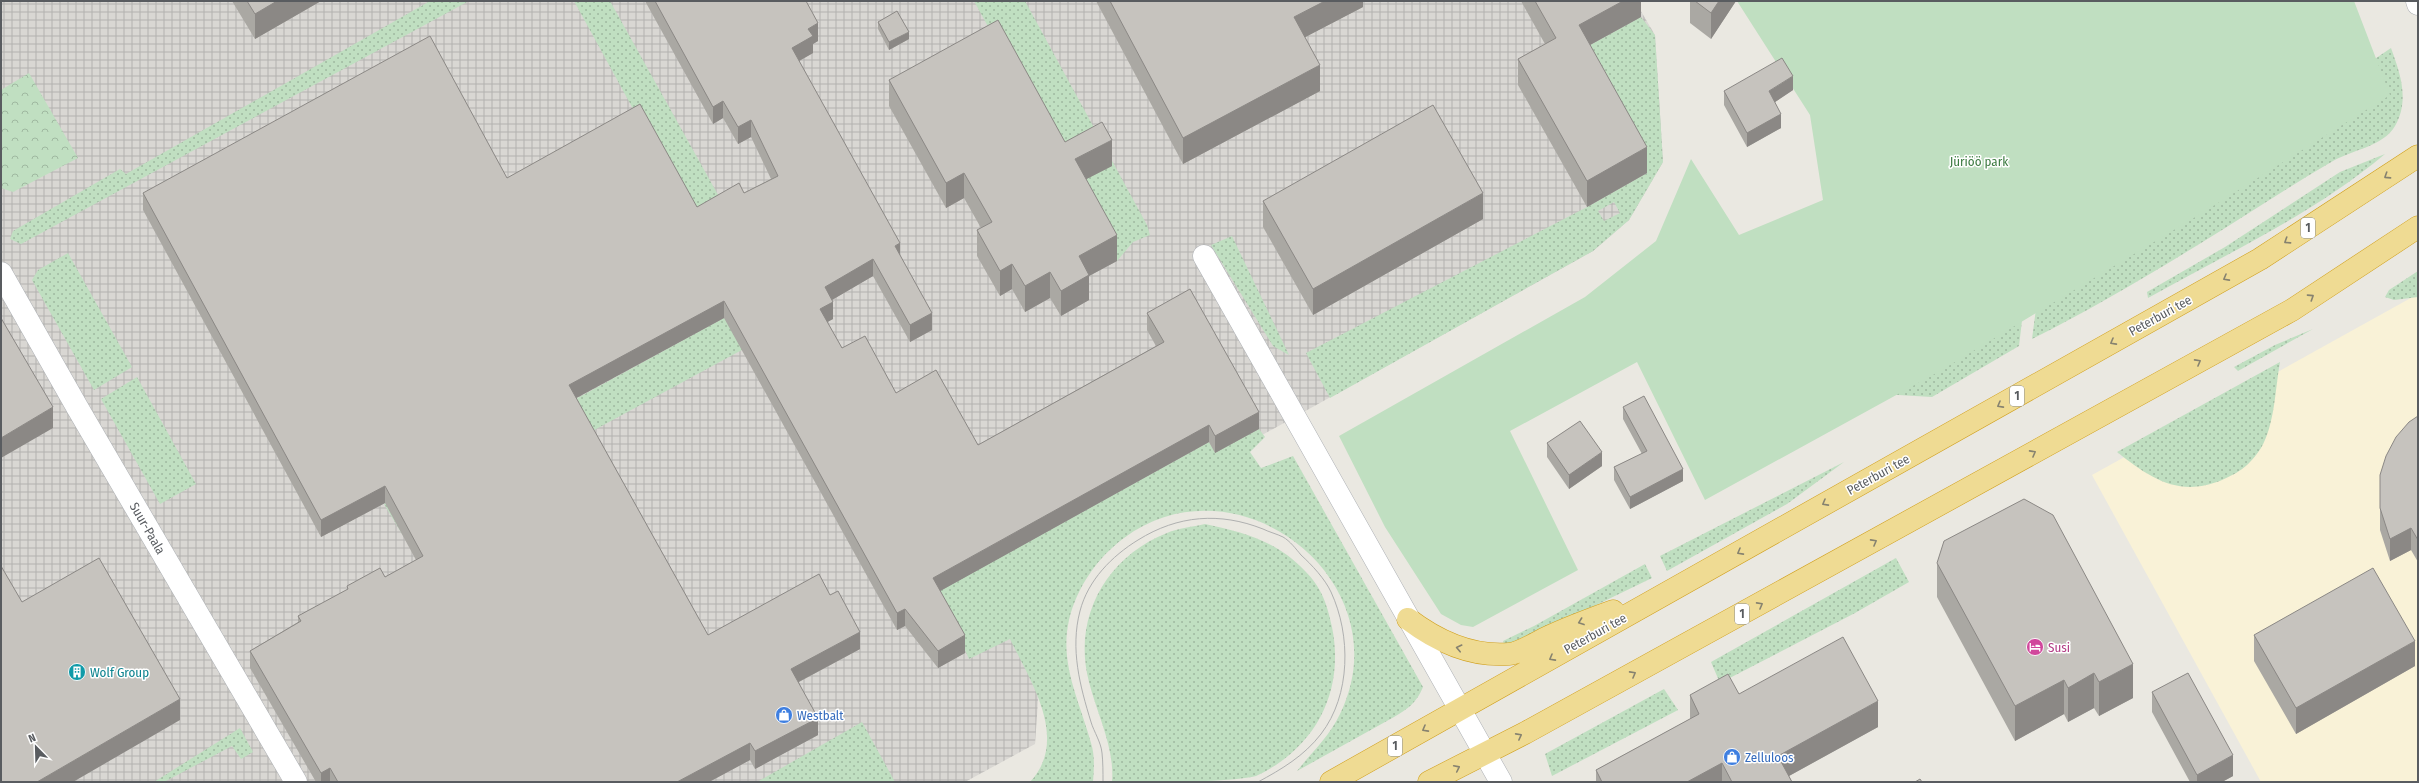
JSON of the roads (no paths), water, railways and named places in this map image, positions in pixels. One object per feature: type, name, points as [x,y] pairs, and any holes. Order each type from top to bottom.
[{"type":"highway","name":"Peterburi tee","points":[[1331,782],[2260,259],[2418,156]]},
{"type":"highway","name":"1","points":[[1429,782],[1485,755],[2272,321],[2418,227]]},
{"type":"highway","points":[[1408,619],[1427,634],[1452,646],[1484,653],[1510,654],[1574,625],[1671,590]]},
{"type":"street","points":[[1204,256],[1501,782]]},
{"type":"street","name":"Suur-Paala","points":[[1,273],[84,419],[296,782]]},
{"type":"tram line","points":[[1103,782],[1101,749],[1087,708],[1080,681],[1076,653],[1077,625],[1084,600],[1089,589],[1102,570],[1128,546],[1168,525],[1184,521],[1215,518],[1231,520],[1263,529],[1283,537],[1293,545],[1318,572],[1331,592],[1338,609],[1342,627],[1345,646],[1343,683],[1331,718],[1321,734],[1307,749],[1284,767],[1258,782]]},
{"type":"place","name":"Susi","points":[[2035,647]]},
{"type":"place","name":"Wolf Group","points":[[77,672]]},
{"type":"place","name":"Westbalt","points":[[784,715]]},
{"type":"place","name":"Zelluloos","points":[[1732,757]]},
{"type":"park label","name":"Jüriöö park","points":[[1979,161]]}]
